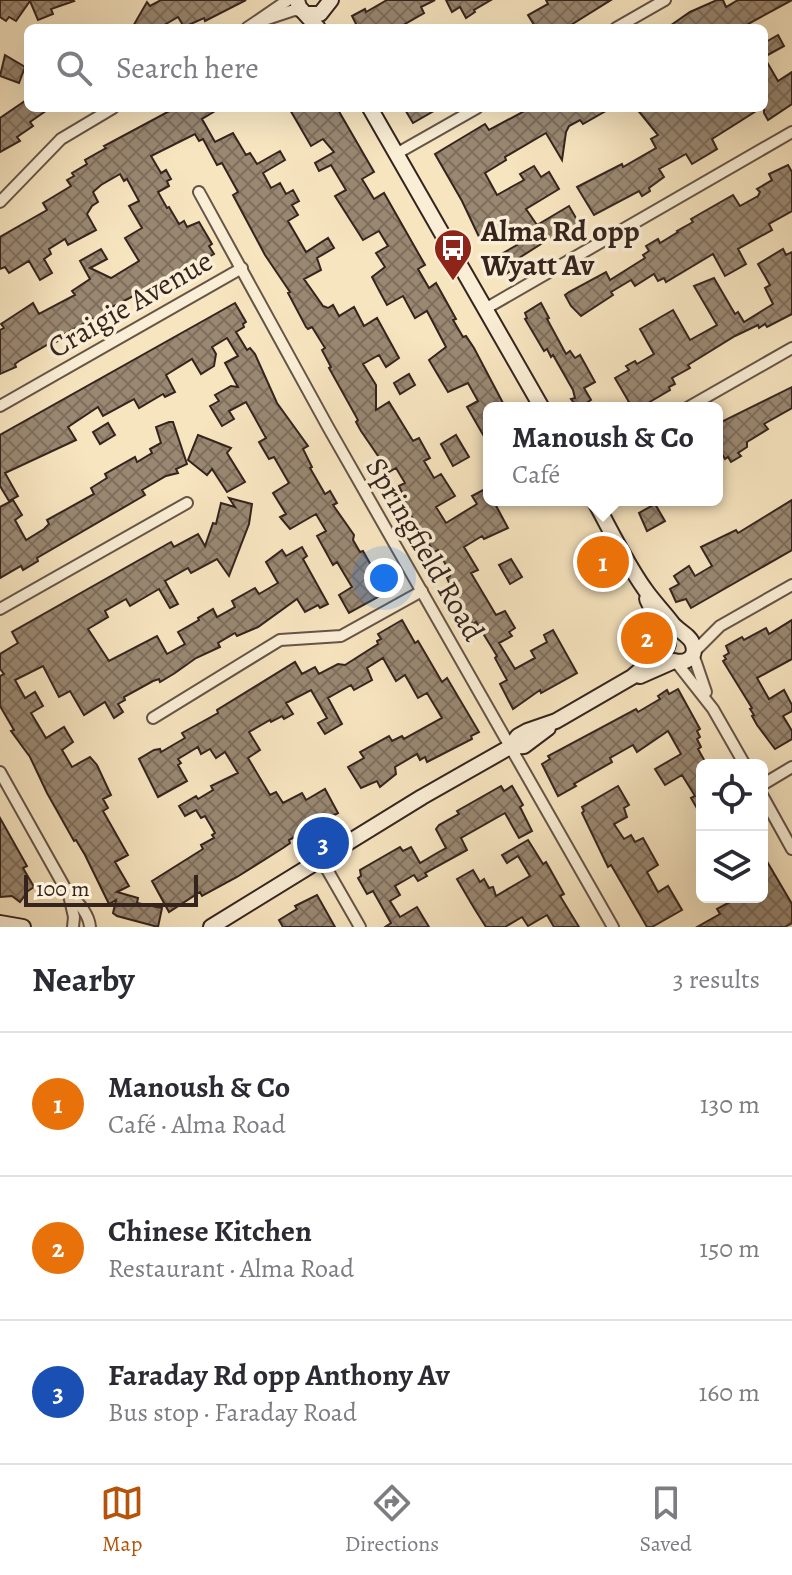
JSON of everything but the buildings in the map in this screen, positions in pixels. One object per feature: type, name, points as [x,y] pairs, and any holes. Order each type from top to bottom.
[{"type":"main road","points":[[302,8],[317,15],[327,5]]},
{"type":"main road","points":[[302,8],[315,24]]},
{"type":"main road","points":[[372,112],[539,402]]},
{"type":"main road","points":[[597,506],[646,591],[693,643],[694,653],[684,662],[671,653],[648,604],[646,591]]},
{"type":"main road","points":[[211,927],[510,747],[524,746],[556,721],[632,677],[645,675],[671,653],[674,637],[684,636]]},
{"type":"main road","points":[[0,923],[23,927]]},
{"type":"street","points":[[252,24],[288,0]]},
{"type":"street","points":[[623,24],[665,0]]},
{"type":"street","points":[[254,24],[302,8]]},
{"type":"street","points":[[0,202],[61,139],[106,112]]},
{"type":"street","points":[[396,154],[470,112]]},
{"type":"street","points":[[485,309],[792,132]]},
{"type":"street","name":"Springfield Road","points":[[199,192],[613,927]]},
{"type":"street","name":"Craigie Avenue","points":[[0,406],[242,268]]},
{"type":"street","points":[[698,402],[792,348]]},
{"type":"street","points":[[0,609],[187,503]]},
{"type":"street","points":[[684,636],[720,626],[792,585]]},
{"type":"street","points":[[153,718],[280,640],[341,636],[422,591]]},
{"type":"street","points":[[713,709],[694,653],[720,626]]},
{"type":"street","points":[[671,653],[713,709],[742,759]]},
{"type":"street","points":[[768,781],[792,767]]},
{"type":"street","points":[[0,772],[69,895],[73,927]]},
{"type":"street","points":[[768,806],[792,849]]},
{"type":"street","points":[[321,859],[360,927]]},
{"type":"street","points":[[69,895],[88,918],[90,927]]},
{"type":"place","name":"Alma Rd opp Wyatt Av","points":[[453,282]]},
{"type":"place","name":"Manoush & Co","points":[[603,562]]},
{"type":"place","name":"Chinese Kitchen","points":[[647,638]]},
{"type":"place","name":"Faraday Rd opp Anthony Av","points":[[323,843]]}]
